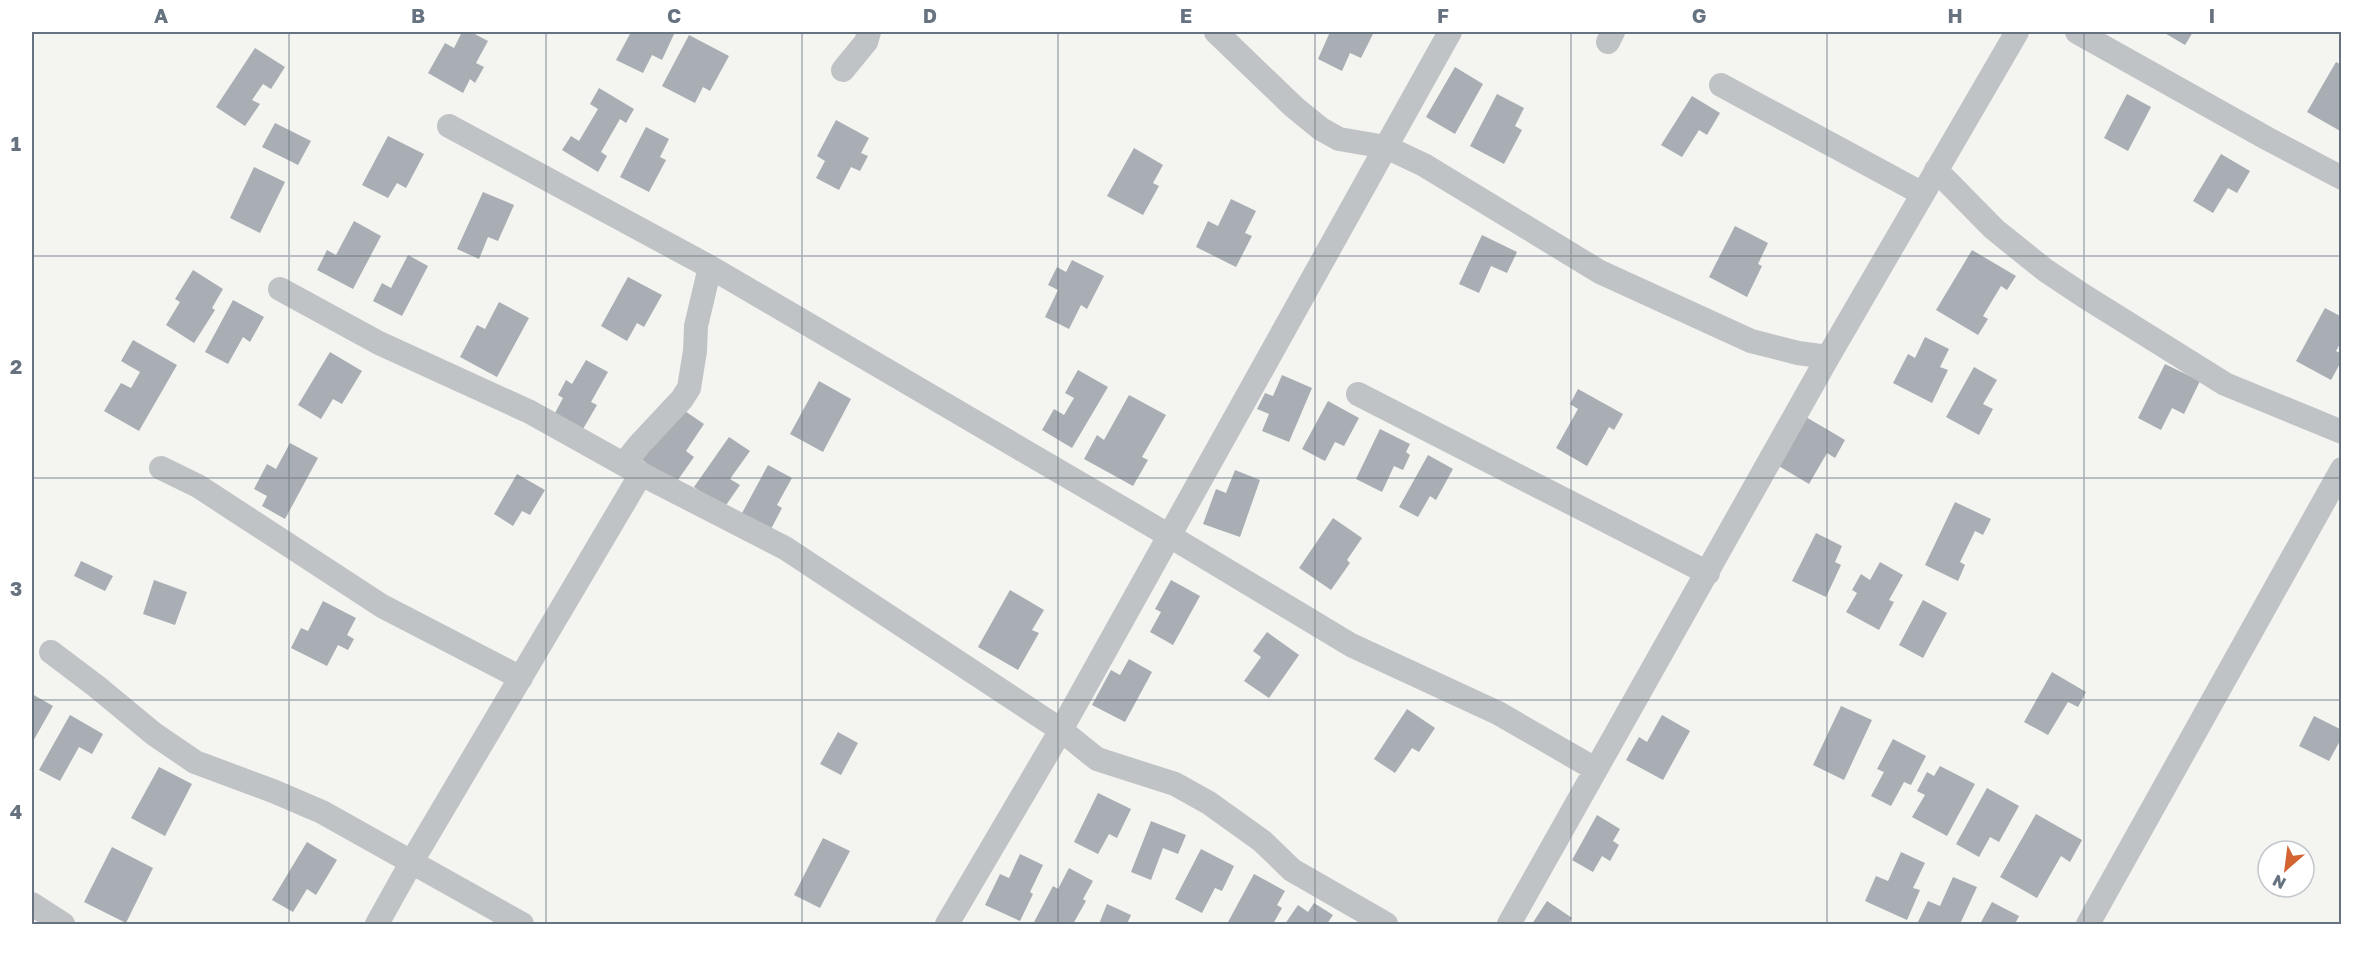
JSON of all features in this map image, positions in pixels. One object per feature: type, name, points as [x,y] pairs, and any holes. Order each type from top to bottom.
[{"type":"street","points":[[843,70],[866,42],[869,32]]},
{"type":"street","points":[[1216,32],[1294,107],[1321,129],[1339,139],[1386,147],[1424,165],[1600,272],[1751,341],[1798,353],[1828,357]]},
{"type":"street","points":[[951,923],[1450,32]]},
{"type":"street","points":[[1509,924],[1828,357],[2017,32]]},
{"type":"street","points":[[2077,32],[2342,178]]},
{"type":"street","points":[[1721,85],[1923,194]]},
{"type":"street","points":[[448,126],[710,267],[1351,645],[1498,713],[1595,769]]},
{"type":"street","points":[[1936,170],[1994,229],[2045,270],[2084,296],[2225,384],[2342,432]]},
{"type":"street","points":[[377,924],[520,678],[633,469],[639,444],[682,399],[689,388],[695,351],[696,326],[710,267]]},
{"type":"street","points":[[280,289],[379,343],[530,412],[633,469],[785,548],[1061,730],[1097,759],[1175,784],[1209,803],[1262,841],[1292,870],[1386,924]]},
{"type":"street","points":[[1358,394],[1708,573]]},
{"type":"street","points":[[161,468],[198,486],[382,606],[520,678]]},
{"type":"street","points":[[2088,924],[2342,469]]},
{"type":"street","points":[[51,652],[154,734],[195,762],[273,791],[322,813],[522,924]]},
{"type":"street","points":[[32,904],[63,924]]},
{"type":"building","points":[[462,32],[471,32],[488,41],[476,63],[484,67],[475,83],[470,79],[463,93],[428,73],[445,43],[454,48]]},
{"type":"building","points":[[631,32],[675,32],[662,60],[652,55],[643,73],[616,60]]},
{"type":"building","points":[[1330,32],[1374,32],[1361,58],[1350,53],[1342,71],[1318,59]]},
{"type":"building","points":[[2163,32],[2193,32],[2185,45]]},
{"type":"building","points":[[689,35],[729,56],[710,91],[703,87],[695,103],[662,86]]},
{"type":"building","points":[[255,48],[285,67],[271,89],[263,84],[252,100],[260,104],[245,126],[216,107]]},
{"type":"building","points":[[2336,62],[2342,65],[2342,132],[2307,112]]},
{"type":"building","points":[[1455,67],[1483,84],[1455,134],[1426,117]]},
{"type":"building","points":[[599,88],[634,109],[626,123],[620,119],[601,152],[607,156],[598,172],[562,150],[571,136],[579,141],[598,109],[590,104]]},
{"type":"building","points":[[1497,94],[1524,108],[1515,126],[1522,130],[1504,164],[1470,146]]},
{"type":"building","points":[[2127,94],[2151,107],[2128,151],[2104,138]]},
{"type":"building","points":[[1692,96],[1720,113],[1707,135],[1699,130],[1682,157],[1661,145]]},
{"type":"building","points":[[836,120],[869,138],[861,153],[868,156],[860,171],[851,167],[839,190],[816,178],[825,161],[817,156]]},
{"type":"building","points":[[275,123],[311,141],[298,165],[262,147]]},
{"type":"building","points":[[646,127],[669,139],[660,157],[666,160],[649,192],[620,177]]},
{"type":"building","points":[[388,136],[424,154],[406,188],[397,183],[388,198],[362,185]]},
{"type":"building","points":[[1134,148],[1163,165],[1153,183],[1159,186],[1143,215],[1107,196]]},
{"type":"building","points":[[2221,154],[2250,171],[2237,193],[2228,188],[2213,213],[2193,201]]},
{"type":"building","points":[[254,167],[285,182],[260,233],[230,218]]},
{"type":"building","points":[[483,192],[514,205],[498,241],[488,237],[479,259],[457,249]]},
{"type":"building","points":[[1231,199],[1256,211],[1245,233],[1252,236],[1236,267],[1196,247],[1208,221],[1218,226]]},
{"type":"building","points":[[354,221],[381,236],[353,289],[317,270],[327,250],[336,255]]},
{"type":"building","points":[[1735,226],[1768,243],[1758,264],[1762,266],[1747,297],[1709,277]]},
{"type":"building","points":[[1482,235],[1517,252],[1507,273],[1491,266],[1479,293],[1459,284]]},
{"type":"building","points":[[1972,250],[2016,276],[2007,290],[2001,286],[1983,316],[1988,319],[1978,335],[1936,310]]},
{"type":"building","points":[[408,255],[428,266],[402,316],[373,301],[382,283],[391,288]]},
{"type":"building","points":[[1072,260],[1104,276],[1087,309],[1081,305],[1069,329],[1045,317],[1058,290],[1048,285],[1057,267],[1066,272]]},
{"type":"building","points":[[193,270],[223,289],[212,308],[215,310],[194,343],[166,325],[180,302],[175,299]]},
{"type":"building","points":[[628,277],[662,295],[644,327],[637,323],[627,341],[601,326]]},
{"type":"building","points":[[233,300],[264,317],[250,342],[243,337],[228,364],[205,352]]},
{"type":"building","points":[[499,302],[529,318],[497,377],[460,357],[477,325],[485,329]]},
{"type":"building","points":[[2325,308],[2342,317],[2342,340],[2336,351],[2342,354],[2342,360],[2331,380],[2296,361]]},
{"type":"building","points":[[1925,337],[1949,349],[1940,367],[1948,370],[1932,403],[1893,383],[1908,354],[1915,358]]},
{"type":"building","points":[[133,340],[177,365],[139,431],[104,411],[121,383],[131,388],[140,372],[121,361]]},
{"type":"building","points":[[330,352],[362,371],[342,404],[333,399],[321,419],[298,405]]},
{"type":"building","points":[[586,360],[608,372],[591,402],[597,405],[583,429],[555,413],[563,398],[558,395],[566,380],[572,384]]},
{"type":"building","points":[[2165,364],[2200,381],[2184,414],[2172,408],[2161,430],[2138,418]]},
{"type":"building","points":[[1974,367],[1997,380],[1983,404],[1993,409],[1979,435],[1946,417]]},
{"type":"building","points":[[1078,370],[1108,387],[1072,448],[1042,430],[1054,409],[1064,415],[1074,398],[1065,393]]},
{"type":"building","points":[[1282,375],[1312,388],[1289,442],[1262,431],[1269,414],[1257,409],[1265,393],[1273,396]]},
{"type":"building","points":[[819,381],[851,399],[823,452],[790,434]]},
{"type":"building","points":[[1578,389],[1623,414],[1614,430],[1609,427],[1587,466],[1556,448],[1578,409],[1570,404]]},
{"type":"building","points":[[1129,395],[1166,415],[1142,457],[1148,460],[1133,486],[1084,459],[1097,435],[1104,440]]},
{"type":"building","points":[[1328,401],[1359,418],[1344,446],[1335,442],[1325,461],[1302,449]]},
{"type":"building","points":[[679,407],[704,424],[686,451],[694,457],[675,484],[642,460]]},
{"type":"building","points":[[1806,417],[1845,440],[1835,458],[1827,453],[1809,484],[1777,465]]},
{"type":"building","points":[[1380,429],[1410,444],[1406,452],[1410,455],[1403,470],[1394,466],[1382,492],[1356,479]]},
{"type":"building","points":[[729,437],[750,451],[730,479],[740,485],[724,508],[694,487]]},
{"type":"building","points":[[290,443],[318,458],[285,519],[262,506],[267,496],[254,489],[267,464],[276,469]]},
{"type":"building","points":[[1428,455],[1453,469],[1436,500],[1430,496],[1418,517],[1399,507]]},
{"type":"building","points":[[768,465],[792,478],[777,505],[782,508],[770,531],[741,515]]},
{"type":"building","points":[[1235,470],[1260,480],[1240,537],[1203,524],[1216,489],[1226,493]]},
{"type":"building","points":[[517,474],[545,490],[530,515],[522,511],[513,526],[494,514]]},
{"type":"building","points":[[1955,502],[1991,519],[1983,535],[1975,531],[1960,562],[1965,565],[1958,581],[1925,565]]},
{"type":"building","points":[[1333,518],[1362,538],[1347,560],[1350,563],[1331,590],[1299,568]]},
{"type":"building","points":[[1816,533],[1842,546],[1835,562],[1841,565],[1826,597],[1792,581]]},
{"type":"building","points":[[81,561],[113,576],[105,591],[74,576]]},
{"type":"building","points":[[1880,562],[1903,575],[1889,600],[1894,602],[1879,630],[1846,612],[1857,593],[1852,590],[1861,574],[1870,580]]},
{"type":"building","points":[[154,580],[187,592],[175,625],[143,614]]},
{"type":"building","points":[[1171,580],[1200,596],[1173,645],[1150,632],[1161,612],[1155,609]]},
{"type":"building","points":[[1010,590],[1044,610],[1032,630],[1039,633],[1018,670],[978,647]]},
{"type":"building","points":[[1923,600],[1947,613],[1923,658],[1899,645]]},
{"type":"building","points":[[323,601],[356,618],[347,635],[354,639],[348,650],[338,645],[327,666],[291,648],[301,628],[308,631]]},
{"type":"building","points":[[1267,632],[1299,655],[1269,698],[1244,681],[1261,657],[1253,651]]},
{"type":"building","points":[[1129,659],[1152,672],[1125,722],[1092,705],[1111,670],[1120,675]]},
{"type":"building","points":[[2052,672],[2086,692],[2078,707],[2068,702],[2048,735],[2024,722]]},
{"type":"building","points":[[32,694],[53,706],[32,743]]},
{"type":"building","points":[[1841,706],[1872,720],[1844,780],[1813,765]]},
{"type":"building","points":[[1407,709],[1435,728],[1419,752],[1412,748],[1395,773],[1374,759]]},
{"type":"building","points":[[70,715],[103,734],[92,754],[79,747],[60,781],[39,770]]},
{"type":"building","points":[[1662,715],[1690,731],[1663,780],[1626,760],[1639,737],[1647,742]]},
{"type":"building","points":[[2314,716],[2342,730],[2342,737],[2329,761],[2299,746]]},
{"type":"building","points":[[838,732],[858,743],[841,775],[820,764]]},
{"type":"building","points":[[1893,739],[1926,756],[1911,785],[1904,782],[1891,806],[1871,796],[1884,772],[1877,769]]},
{"type":"building","points":[[1940,766],[1975,784],[1947,836],[1912,817],[1925,795],[1917,791],[1927,772],[1934,776]]},
{"type":"building","points":[[159,767],[192,784],[165,836],[131,818]]},
{"type":"building","points":[[1987,788],[2019,806],[1999,842],[1990,837],[1979,857],[1956,844]]},
{"type":"building","points":[[1098,793],[1131,809],[1117,838],[1109,834],[1098,854],[1074,842]]},
{"type":"building","points":[[2036,814],[2082,840],[2070,862],[2061,856],[2037,898],[2000,877]]},
{"type":"building","points":[[1597,815],[1620,829],[1613,841],[1619,845],[1610,861],[1602,856],[1593,872],[1572,860]]},
{"type":"building","points":[[1151,821],[1186,835],[1178,854],[1163,848],[1151,880],[1131,872]]},
{"type":"building","points":[[823,838],[850,851],[820,908],[794,895]]},
{"type":"building","points":[[307,842],[337,860],[316,895],[307,889],[293,912],[272,900]]},
{"type":"building","points":[[112,847],[153,868],[126,923],[84,902]]},
{"type":"building","points":[[1201,849],[1234,866],[1222,891],[1215,888],[1202,913],[1175,899]]},
{"type":"building","points":[[1901,852],[1925,863],[1913,888],[1920,890],[1907,920],[1865,901],[1876,876],[1888,881]]},
{"type":"building","points":[[1020,854],[1043,865],[1020,921],[985,905],[1000,874],[1009,878]]},
{"type":"building","points":[[1069,868],[1093,881],[1083,899],[1086,901],[1073,924],[1033,924],[1053,886],[1058,889]]},
{"type":"building","points":[[1254,874],[1285,891],[1277,905],[1282,908],[1273,924],[1227,924]]},
{"type":"building","points":[[1953,877],[1977,887],[1960,924],[1917,924],[1928,901],[1940,906]]},
{"type":"building","points":[[1547,901],[1572,918],[1568,924],[1532,924]]},
{"type":"building","points":[[1992,902],[2019,916],[2015,924],[1980,924]]},
{"type":"building","points":[[1314,903],[1333,915],[1327,924],[1285,924],[1298,905],[1308,912]]},
{"type":"building","points":[[1107,904],[1131,915],[1127,924],[1099,924]]}]
